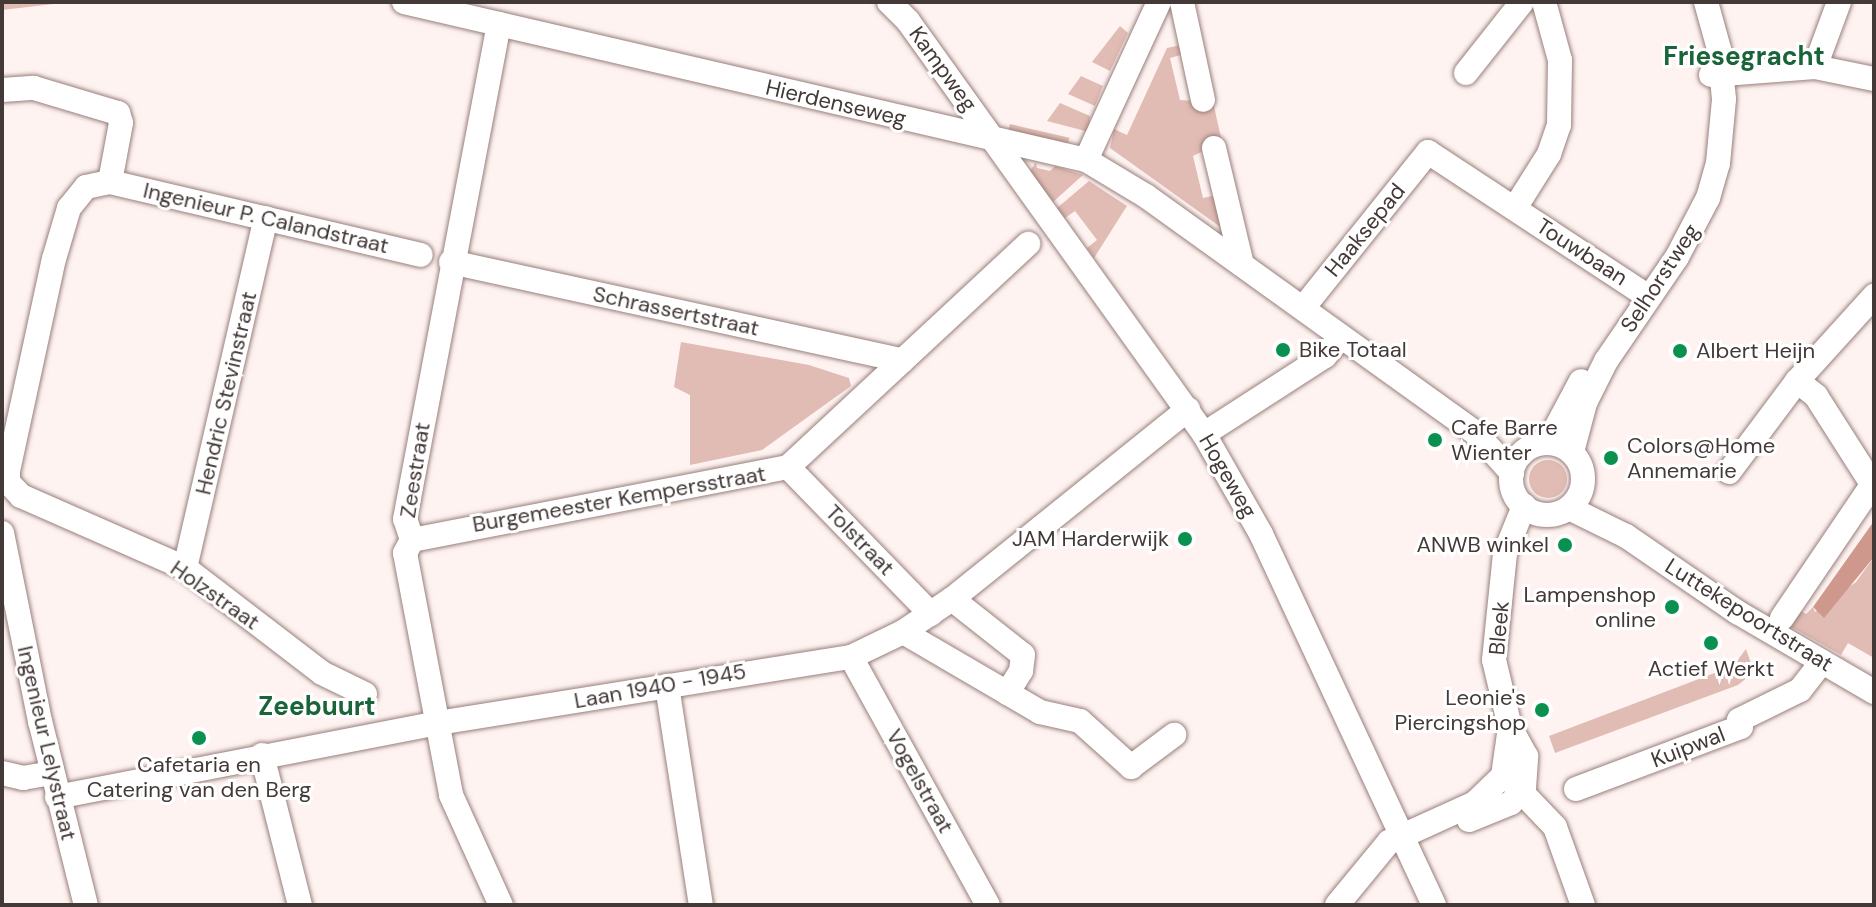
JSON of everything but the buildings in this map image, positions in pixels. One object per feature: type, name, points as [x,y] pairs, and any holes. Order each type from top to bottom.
[{"type":"street","name":"Hierdenseweg","points":[[404,2],[1086,160],[1242,265],[1476,433],[1512,473]]},
{"type":"street","name":"Kampweg","points":[[889,2],[994,139]]},
{"type":"street","points":[[1086,160],[1159,2]]},
{"type":"street","points":[[1182,2],[1203,100]]},
{"type":"street","points":[[1466,73],[1522,2]]},
{"type":"street","name":"Touwbaan","points":[[1515,208],[1549,154],[1559,125],[1560,60],[1544,2]]},
{"type":"street","name":"Selhorstweg","points":[[1695,2],[1716,74]]},
{"type":"street","name":"Selhorstweg","points":[[1537,447],[1708,198],[1720,150],[1716,74],[1706,2]]},
{"type":"street","points":[[1815,67],[1839,2]]},
{"type":"street","name":"Zeestraat","points":[[499,24],[451,262],[405,519],[412,540],[405,553],[451,795],[501,905]]},
{"type":"street","points":[[1716,74],[1815,67],[1874,79]]},
{"type":"street","points":[[2,90],[34,88],[118,113],[121,123],[110,182]]},
{"type":"street","name":"Hogeweg","points":[[994,139],[1204,434],[1261,534],[1434,905]]},
{"type":"street","points":[[1214,148],[1242,265]]},
{"type":"street","name":"Touwbaan","points":[[1428,152],[1644,294]]},
{"type":"street","name":"Haaksepad","points":[[1303,308],[1428,152]]},
{"type":"street","name":"Ingenieur P. Calandstraat","points":[[110,182],[421,255]]},
{"type":"street","name":"Holzstraat","points":[[110,182],[86,187],[69,208],[8,471],[13,491],[185,568],[322,673],[365,694]]},
{"type":"street","name":"Hendric Stevinstraat","points":[[185,568],[266,218]]},
{"type":"street","name":"Burgemeester Kempersstraat","points":[[412,540],[788,467],[1028,244]]},
{"type":"street","name":"Schrassertstraat","points":[[451,262],[902,360]]},
{"type":"street","name":"Selhorstweg","points":[[1572,452],[1585,403],[1644,294]]},
{"type":"street","points":[[1729,472],[1797,381],[1874,296]]},
{"type":"street","points":[[1204,434],[1325,356],[1341,337]]},
{"type":"street","points":[[1782,618],[1873,483],[1816,396],[1797,381]]},
{"type":"street","name":"Laan 1940 - 1945","points":[[2,773],[55,785],[262,755],[438,723],[851,657],[903,632],[952,599],[1188,409]]},
{"type":"street","name":"Hierdenseweg","points":[[1476,433],[1537,447]]},
{"type":"street","points":[[1537,447],[1572,452],[1583,472],[1575,501],[1531,510],[1513,491],[1512,473],[1537,447]]},
{"type":"street","name":"Tolstraat","points":[[788,467],[931,614]]},
{"type":"street","name":"Luttekepoortstraat","points":[[1575,501],[1617,520],[1626,536],[1737,612],[1874,692]]},
{"type":"street","name":"Bleek","points":[[1514,782],[1510,727],[1494,660],[1505,553],[1531,510]]},
{"type":"street","name":"Ingenieur Lelystraat","points":[[2,533],[55,785],[86,905]]},
{"type":"street","points":[[952,599],[1023,655],[1021,671],[1007,693]]},
{"type":"street","points":[[903,632],[1040,712],[1080,721],[1131,767],[1174,735]]},
{"type":"street","name":"Vogelstraat","points":[[851,657],[988,905]]},
{"type":"street","name":"Kuipwal","points":[[1576,789],[1741,727],[1739,720],[1800,690],[1822,662]]},
{"type":"street","points":[[667,686],[701,905]]},
{"type":"street","points":[[262,755],[300,905]]},
{"type":"street","points":[[1337,905],[1377,854],[1402,841],[1502,808],[1514,782],[1555,827],[1583,905]]},
{"type":"street","points":[[1356,905],[1402,841]]},
{"type":"shaded area","points":[[2,2],[71,2],[2,10]]},
{"type":"shaded area","points":[[1120,26],[1128,33],[1110,71],[1092,62]]},
{"type":"shaded area","points":[[1181,45],[1184,54],[1170,58],[1180,100],[1213,102],[1222,142],[1193,156],[1203,198],[1217,195],[1226,231],[1110,148],[1114,129],[1127,135],[1167,48]]},
{"type":"shaded area","points":[[1081,76],[1103,86],[1095,106],[1068,94]]},
{"type":"shaded area","points":[[1060,103],[1090,116],[1089,132],[1047,121]]},
{"type":"shaded area","points":[[1010,124],[1069,138],[1067,148],[1008,135]]},
{"type":"shaded area","points":[[1036,162],[1037,168],[1050,171],[1055,166],[1083,175],[1053,202],[1030,171]]},
{"type":"shaded area","points":[[1089,181],[1127,206],[1094,258],[1087,248],[1097,240],[1075,211],[1065,218],[1057,208]]},
{"type":"shaded area","points":[[681,342],[809,365],[849,378],[851,386],[762,450],[690,465],[690,395],[674,387]]},
{"type":"shaded area","points":[[1548,460],[1562,465],[1567,479],[1562,493],[1548,498],[1534,493],[1529,479],[1534,465]]},
{"type":"shaded area","points":[[1874,521],[1874,557],[1824,618],[1813,607]]},
{"type":"shaded area","points":[[1874,557],[1874,658],[1848,643],[1841,655],[1786,624],[1796,608],[1806,614],[1813,607],[1815,612],[1856,582]]},
{"type":"shaded area","points":[[1746,649],[1754,672],[1738,685],[1555,753],[1549,736],[1725,669],[1727,674]]},
{"type":"place","name":"Bike Totaal","points":[[1283,350]]},
{"type":"place","name":"Albert Heijn","points":[[1680,351]]},
{"type":"place","name":"Cafe Barre Wienter","points":[[1435,440]]},
{"type":"place","name":"Colors@Home Annemarie","points":[[1611,458]]},
{"type":"place","name":"JAM Harderwijk","points":[[1185,539]]},
{"type":"place","name":"ANWB winkel","points":[[1565,545]]},
{"type":"place","name":"Lampenshop online","points":[[1672,607]]},
{"type":"place","name":"Actief Werkt","points":[[1711,643]]},
{"type":"place","name":"Leonie's Piercingshop","points":[[1542,710]]},
{"type":"place","name":"Cafetaria en Catering van den Berg","points":[[199,738]]},
{"type":"district","name":"Friesegracht","points":[[1744,57]]},
{"type":"district","name":"Zeebuurt","points":[[317,707]]}]
